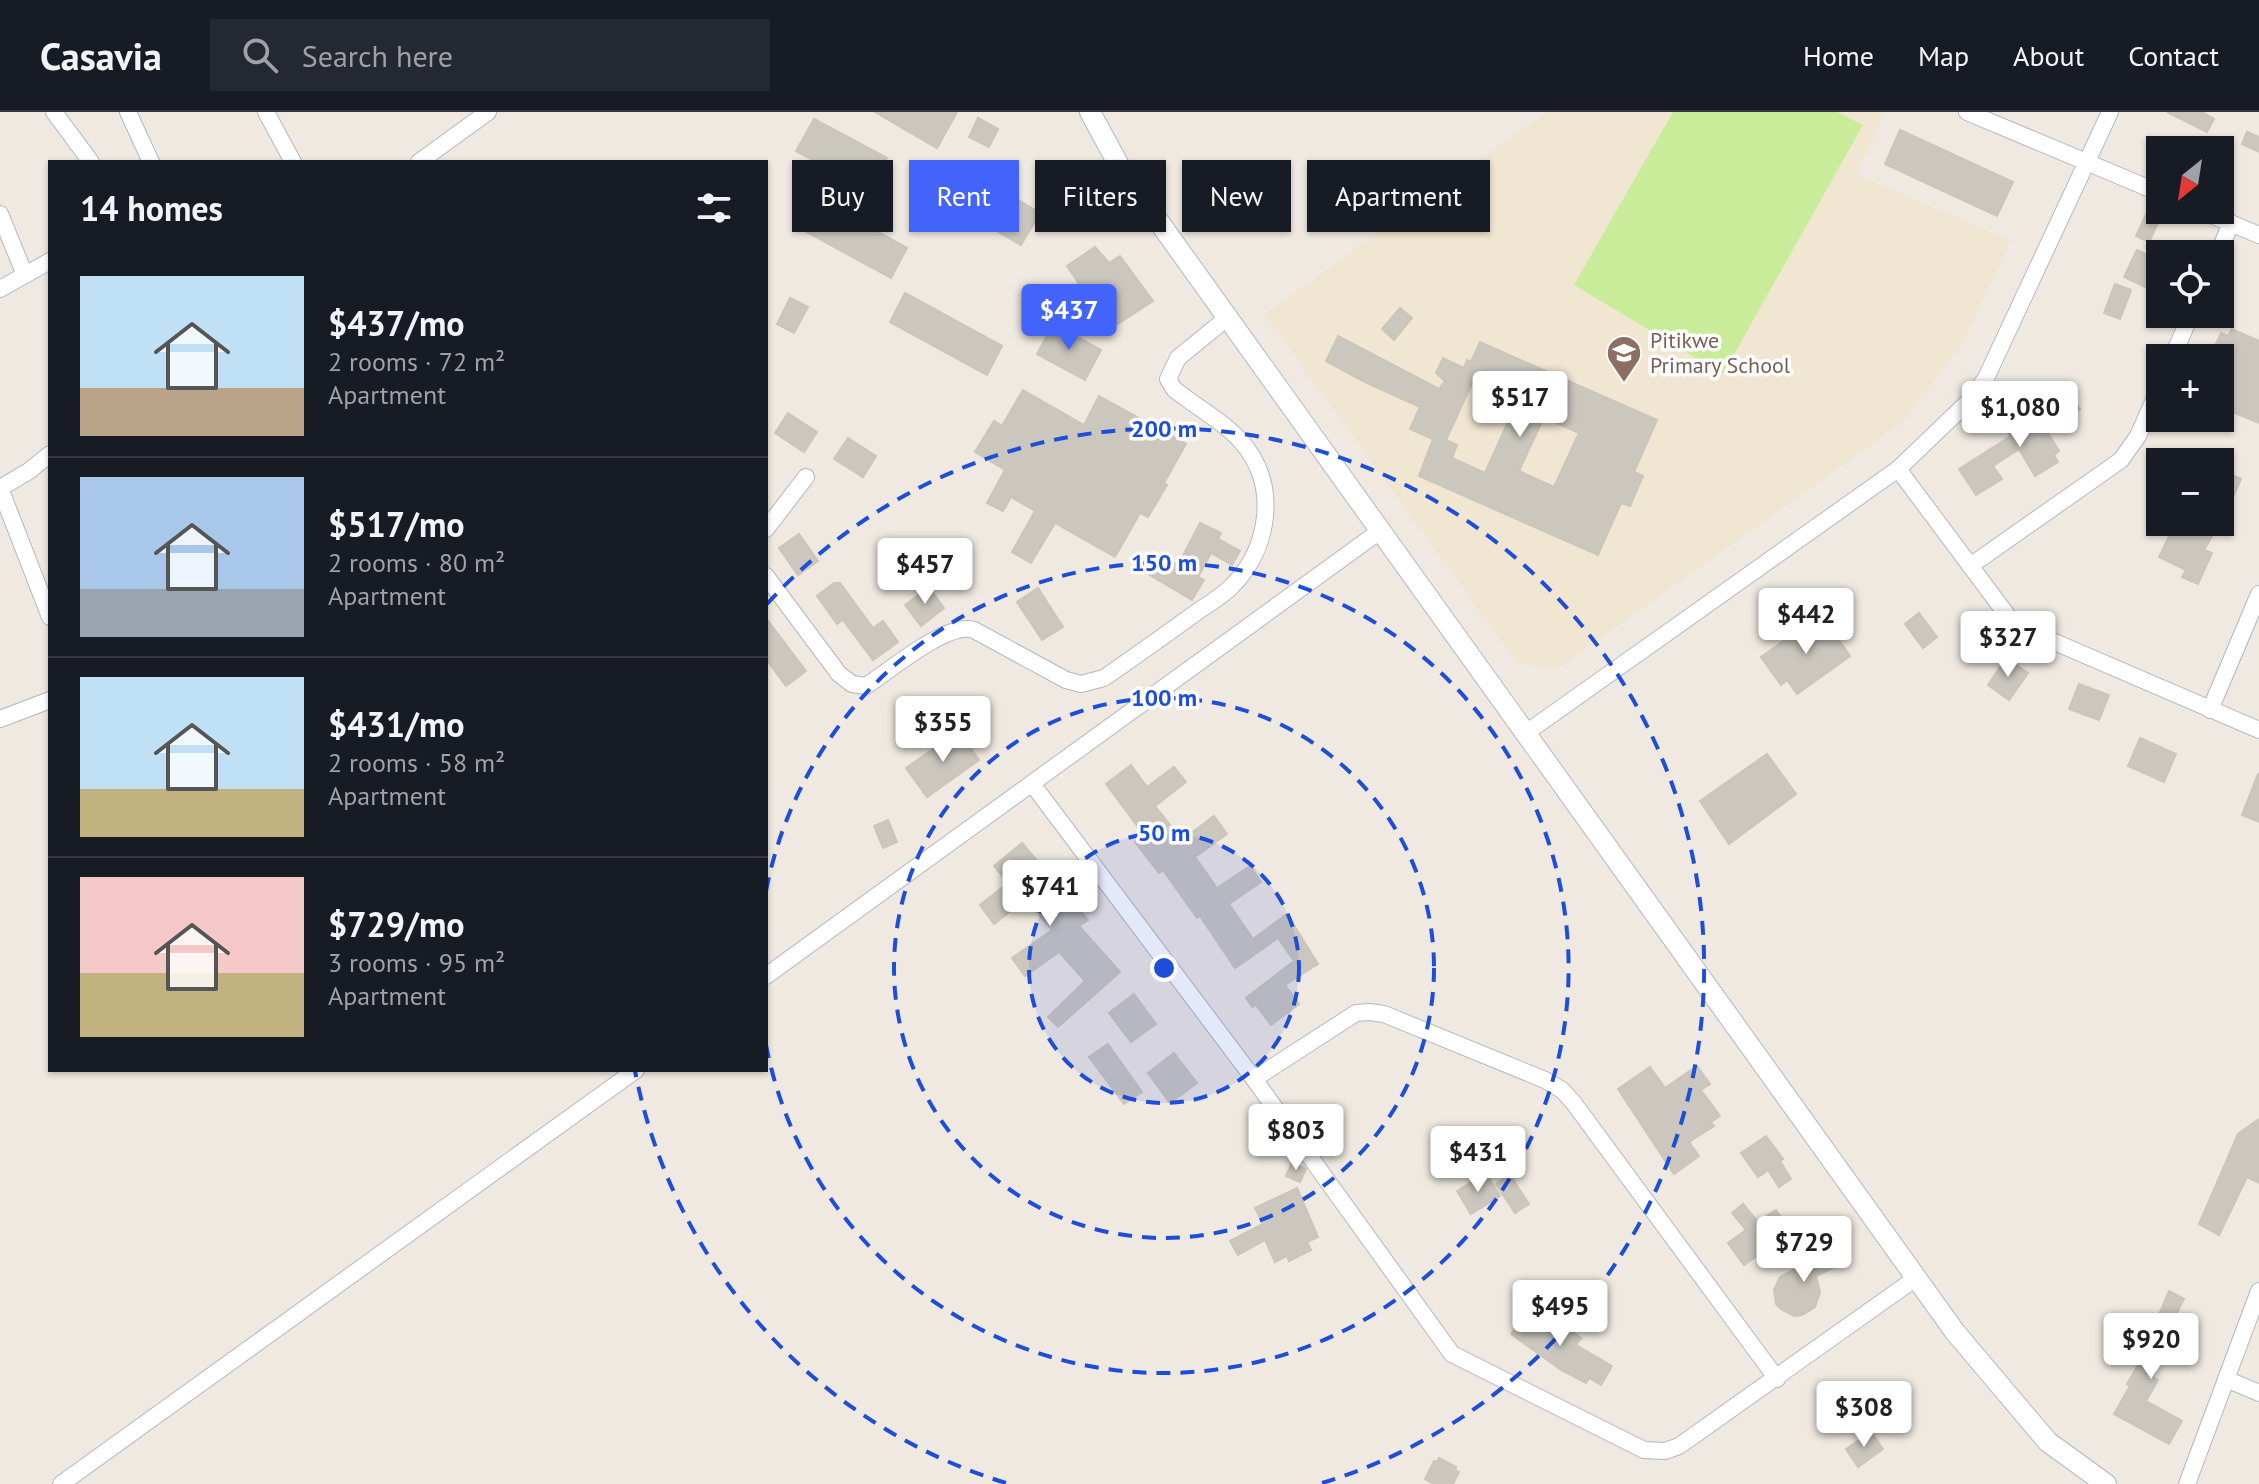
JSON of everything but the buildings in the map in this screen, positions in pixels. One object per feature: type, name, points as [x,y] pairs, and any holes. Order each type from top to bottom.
[{"type":"street","points":[[54,112],[90,160]]},
{"type":"street","points":[[128,112],[150,160]]},
{"type":"street","points":[[266,112],[292,160]]},
{"type":"street","points":[[422,160],[488,112]]},
{"type":"street","points":[[1090,112],[1121,169],[1955,1332],[2030,1424],[2067,1458],[2106,1484]]},
{"type":"street","points":[[1967,112],[2146,187]]},
{"type":"street","points":[[1526,733],[1898,469],[1969,401],[1986,378],[2110,112]]},
{"type":"street","points":[[0,214],[25,275]]},
{"type":"street","points":[[2233,224],[2259,235]]},
{"type":"street","points":[[0,289],[48,262]]},
{"type":"street","points":[[768,579],[839,674],[852,684],[866,686],[940,636],[963,627],[1066,680],[1081,684],[1104,678],[1231,587],[1247,566],[1260,538],[1267,503],[1266,491],[1252,457],[1234,435],[1174,389],[1168,379],[1178,358],[1227,318]]},
{"type":"street","points":[[1970,566],[2121,460],[2146,418]]},
{"type":"street","points":[[48,456],[0,488],[48,612]]},
{"type":"street","points":[[1898,469],[2010,619],[2022,628],[2259,730]]},
{"type":"street","points":[[768,526],[806,477]]},
{"type":"street","points":[[768,975],[1380,531]]},
{"type":"street","points":[[2210,710],[2259,594]]},
{"type":"street","points":[[0,719],[48,701]]},
{"type":"street","points":[[1033,785],[1254,1079],[1452,1354],[1644,1450],[1665,1451],[1679,1446],[1777,1379],[1916,1278]]},
{"type":"street","points":[[1254,1079],[1356,1013],[1369,1012],[1384,1014],[1545,1080],[1562,1090],[1573,1102],[1777,1379]]},
{"type":"street","points":[[61,1484],[633,1072]]},
{"type":"street","points":[[2187,1484],[2259,1291]]},
{"type":"street","points":[[2226,1379],[2259,1393]]},
{"type":"shaded area","name":"Pitikwe Primary School","points":[[1547,112],[1884,112],[1857,175],[2011,241],[1961,346],[1901,423],[1557,669],[1517,663],[1265,314],[1379,232],[1490,232],[1490,160],[1480,160]]},
{"type":"green space","points":[[1673,112],[1837,112],[1863,125],[1723,374],[1574,285]]},
{"type":"place","name":"Pitikwe Primary School","points":[[1624,384]]}]
